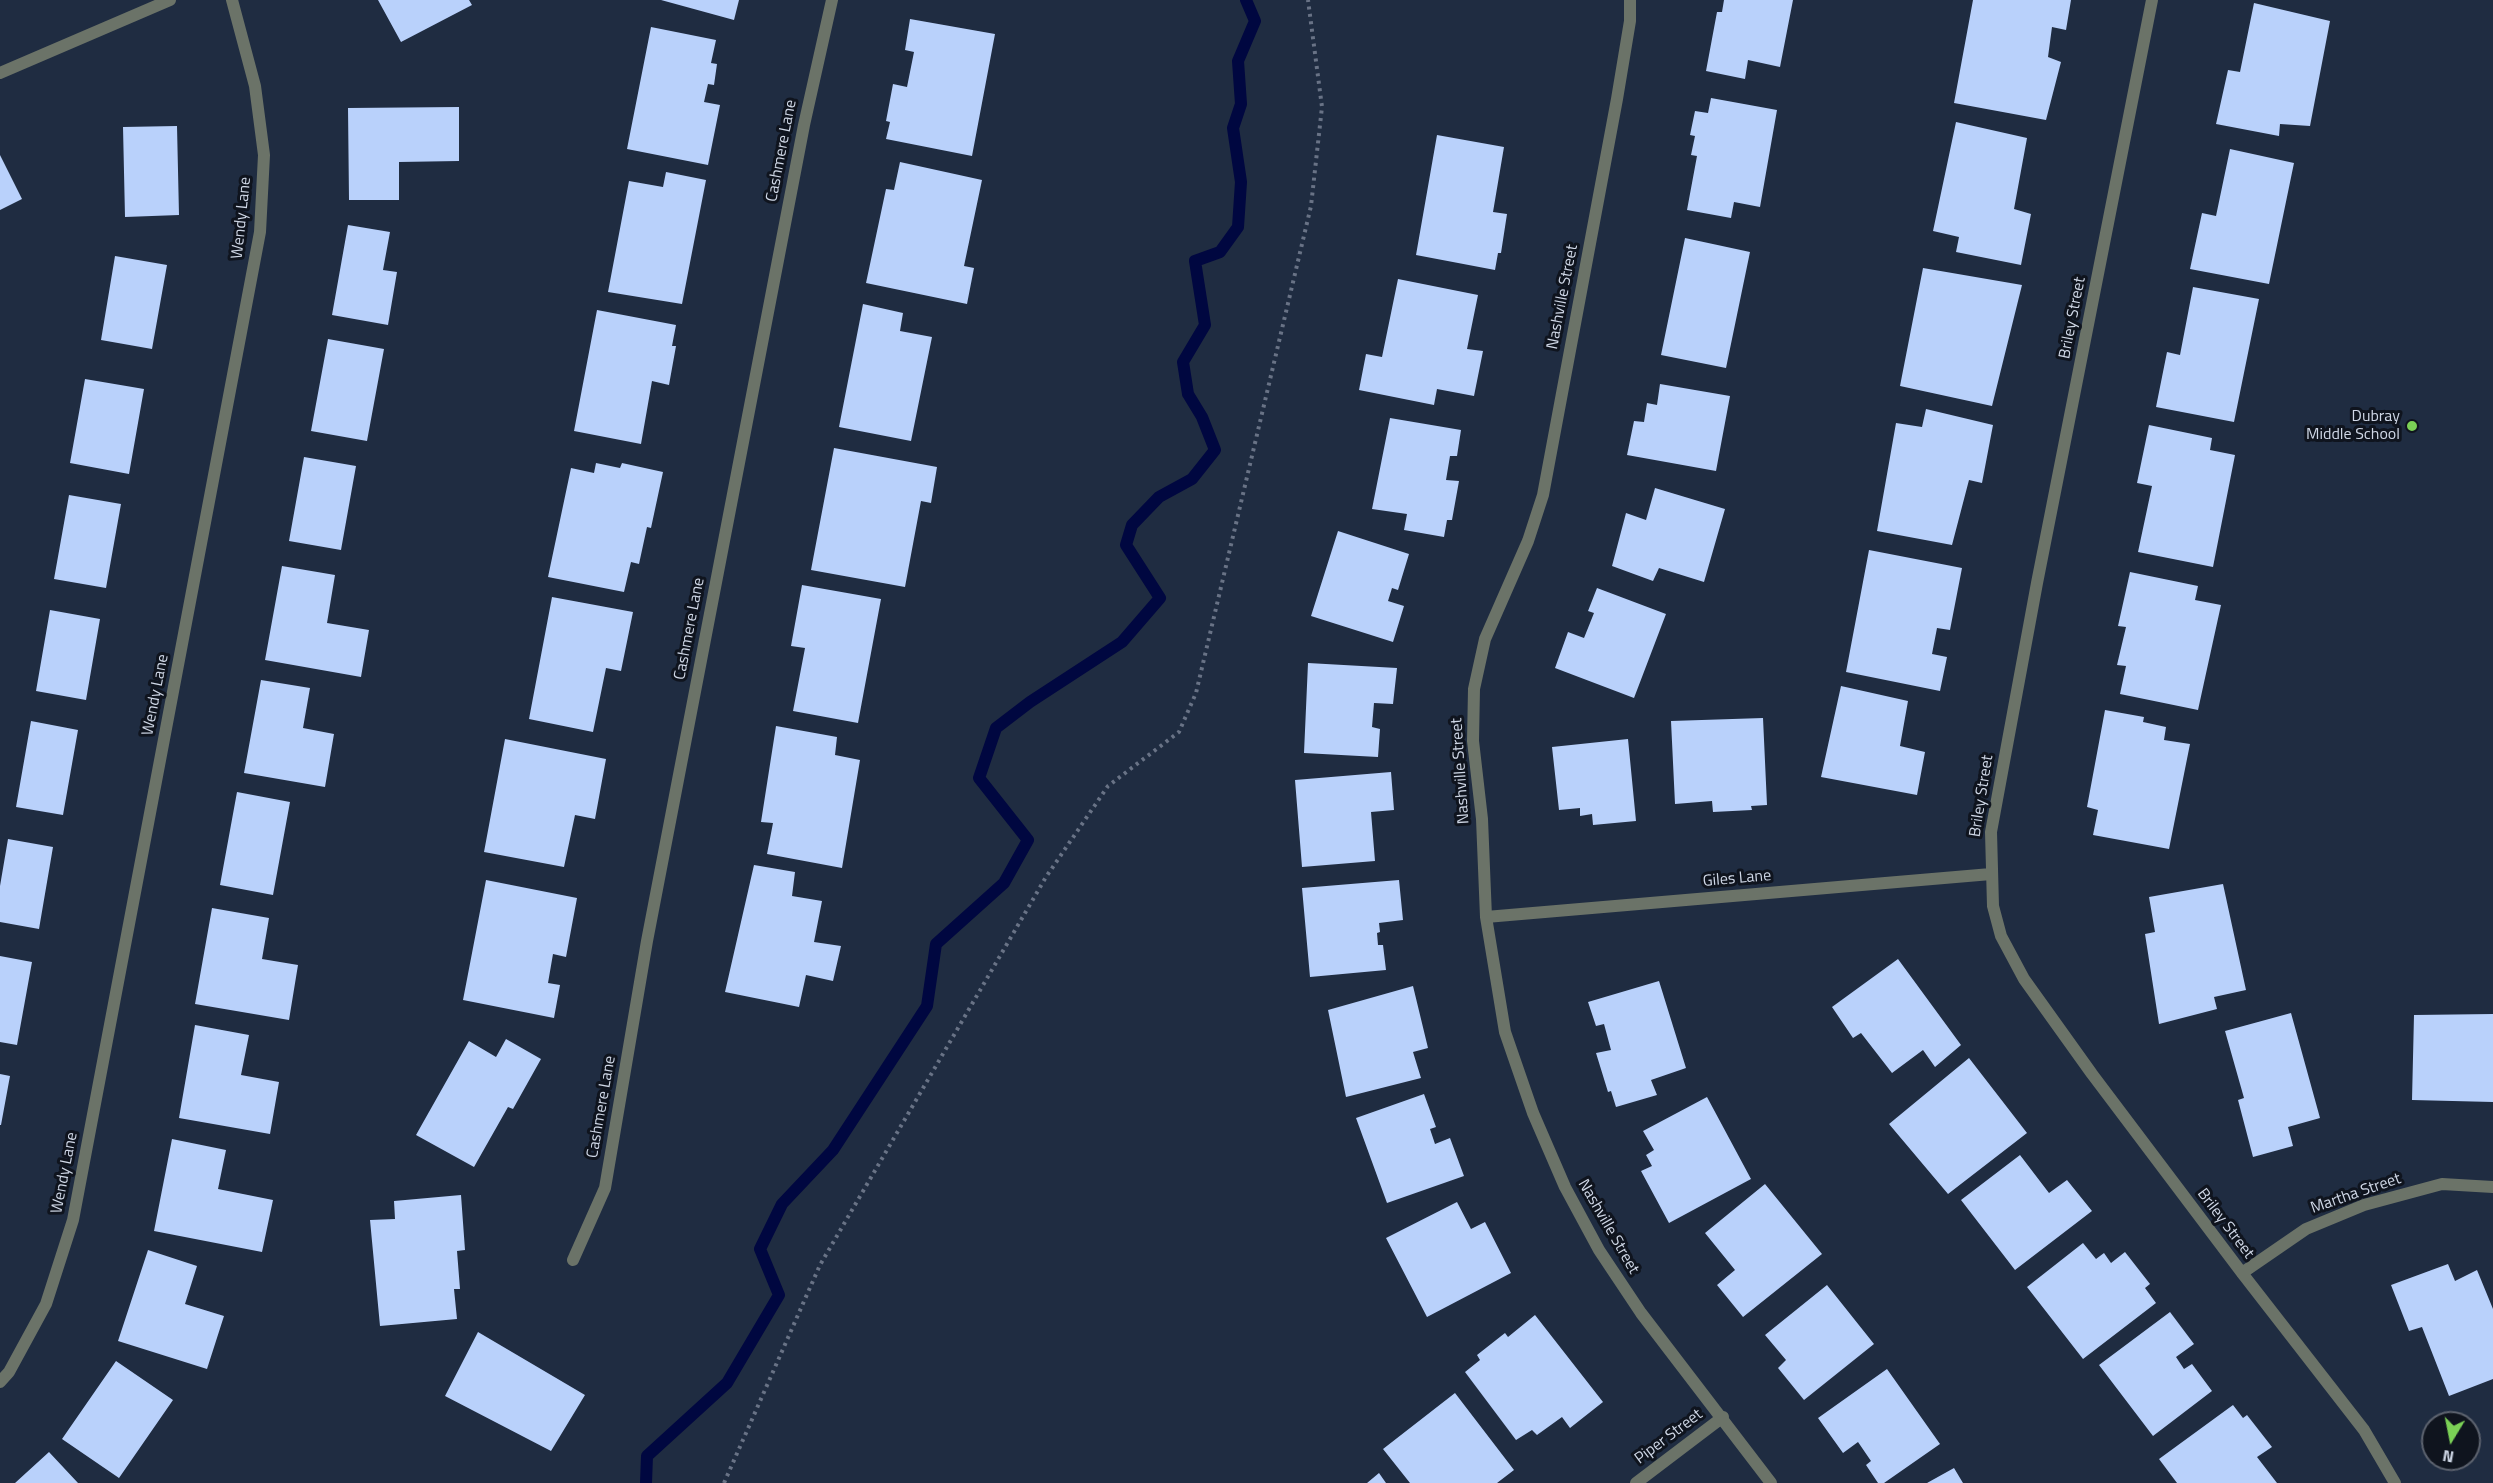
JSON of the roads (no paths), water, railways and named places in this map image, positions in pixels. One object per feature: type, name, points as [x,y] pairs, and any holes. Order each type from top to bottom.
[{"type":"street","points":[[0,73],[170,0]]},
{"type":"street","name":"Wendy Lane","points":[[0,1382],[9,1372],[45,1304],[73,1221],[260,232],[263,144],[255,86],[232,0]]},
{"type":"street","name":"Cashmere Lane","points":[[573,1260],[605,1188],[647,941],[804,125],[832,0]]},
{"type":"street","name":"Nashville Street","points":[[1630,0],[1630,21],[1617,99],[1543,495],[1528,542],[1485,639],[1474,689],[1473,741],[1482,819],[1486,917],[1505,1032],[1533,1113],[1565,1187],[1599,1250],[1641,1313],[1771,1483]]},
{"type":"street","name":"Briley Street","points":[[2152,0],[1991,832],[1993,906],[2001,936],[2024,979],[2092,1074],[2364,1430],[2395,1483]]},
{"type":"street","name":"Giles Lane","points":[[1486,917],[1991,874]]},
{"type":"street","name":"Martha Street","points":[[2242,1272],[2306,1229],[2364,1205],[2442,1184],[2493,1188]]},
{"type":"street","name":"Piper Street","points":[[1636,1483],[1722,1417]]},
{"type":"waterway","points":[[646,1483],[647,1456],[727,1383],[779,1295],[760,1249],[782,1204],[833,1150],[927,1006],[936,944],[1004,883],[1028,840],[979,778],[996,728],[1030,702],[1122,642],[1160,598],[1126,545],[1132,525],[1159,497],[1192,479],[1215,450],[1202,417],[1188,394],[1183,362],[1205,325],[1195,261],[1220,252],[1238,227],[1241,182],[1233,128],[1241,104],[1238,61],[1255,21],[1246,0]]},
{"type":"place","name":"Dubray Middle School","points":[[2412,426]]}]
